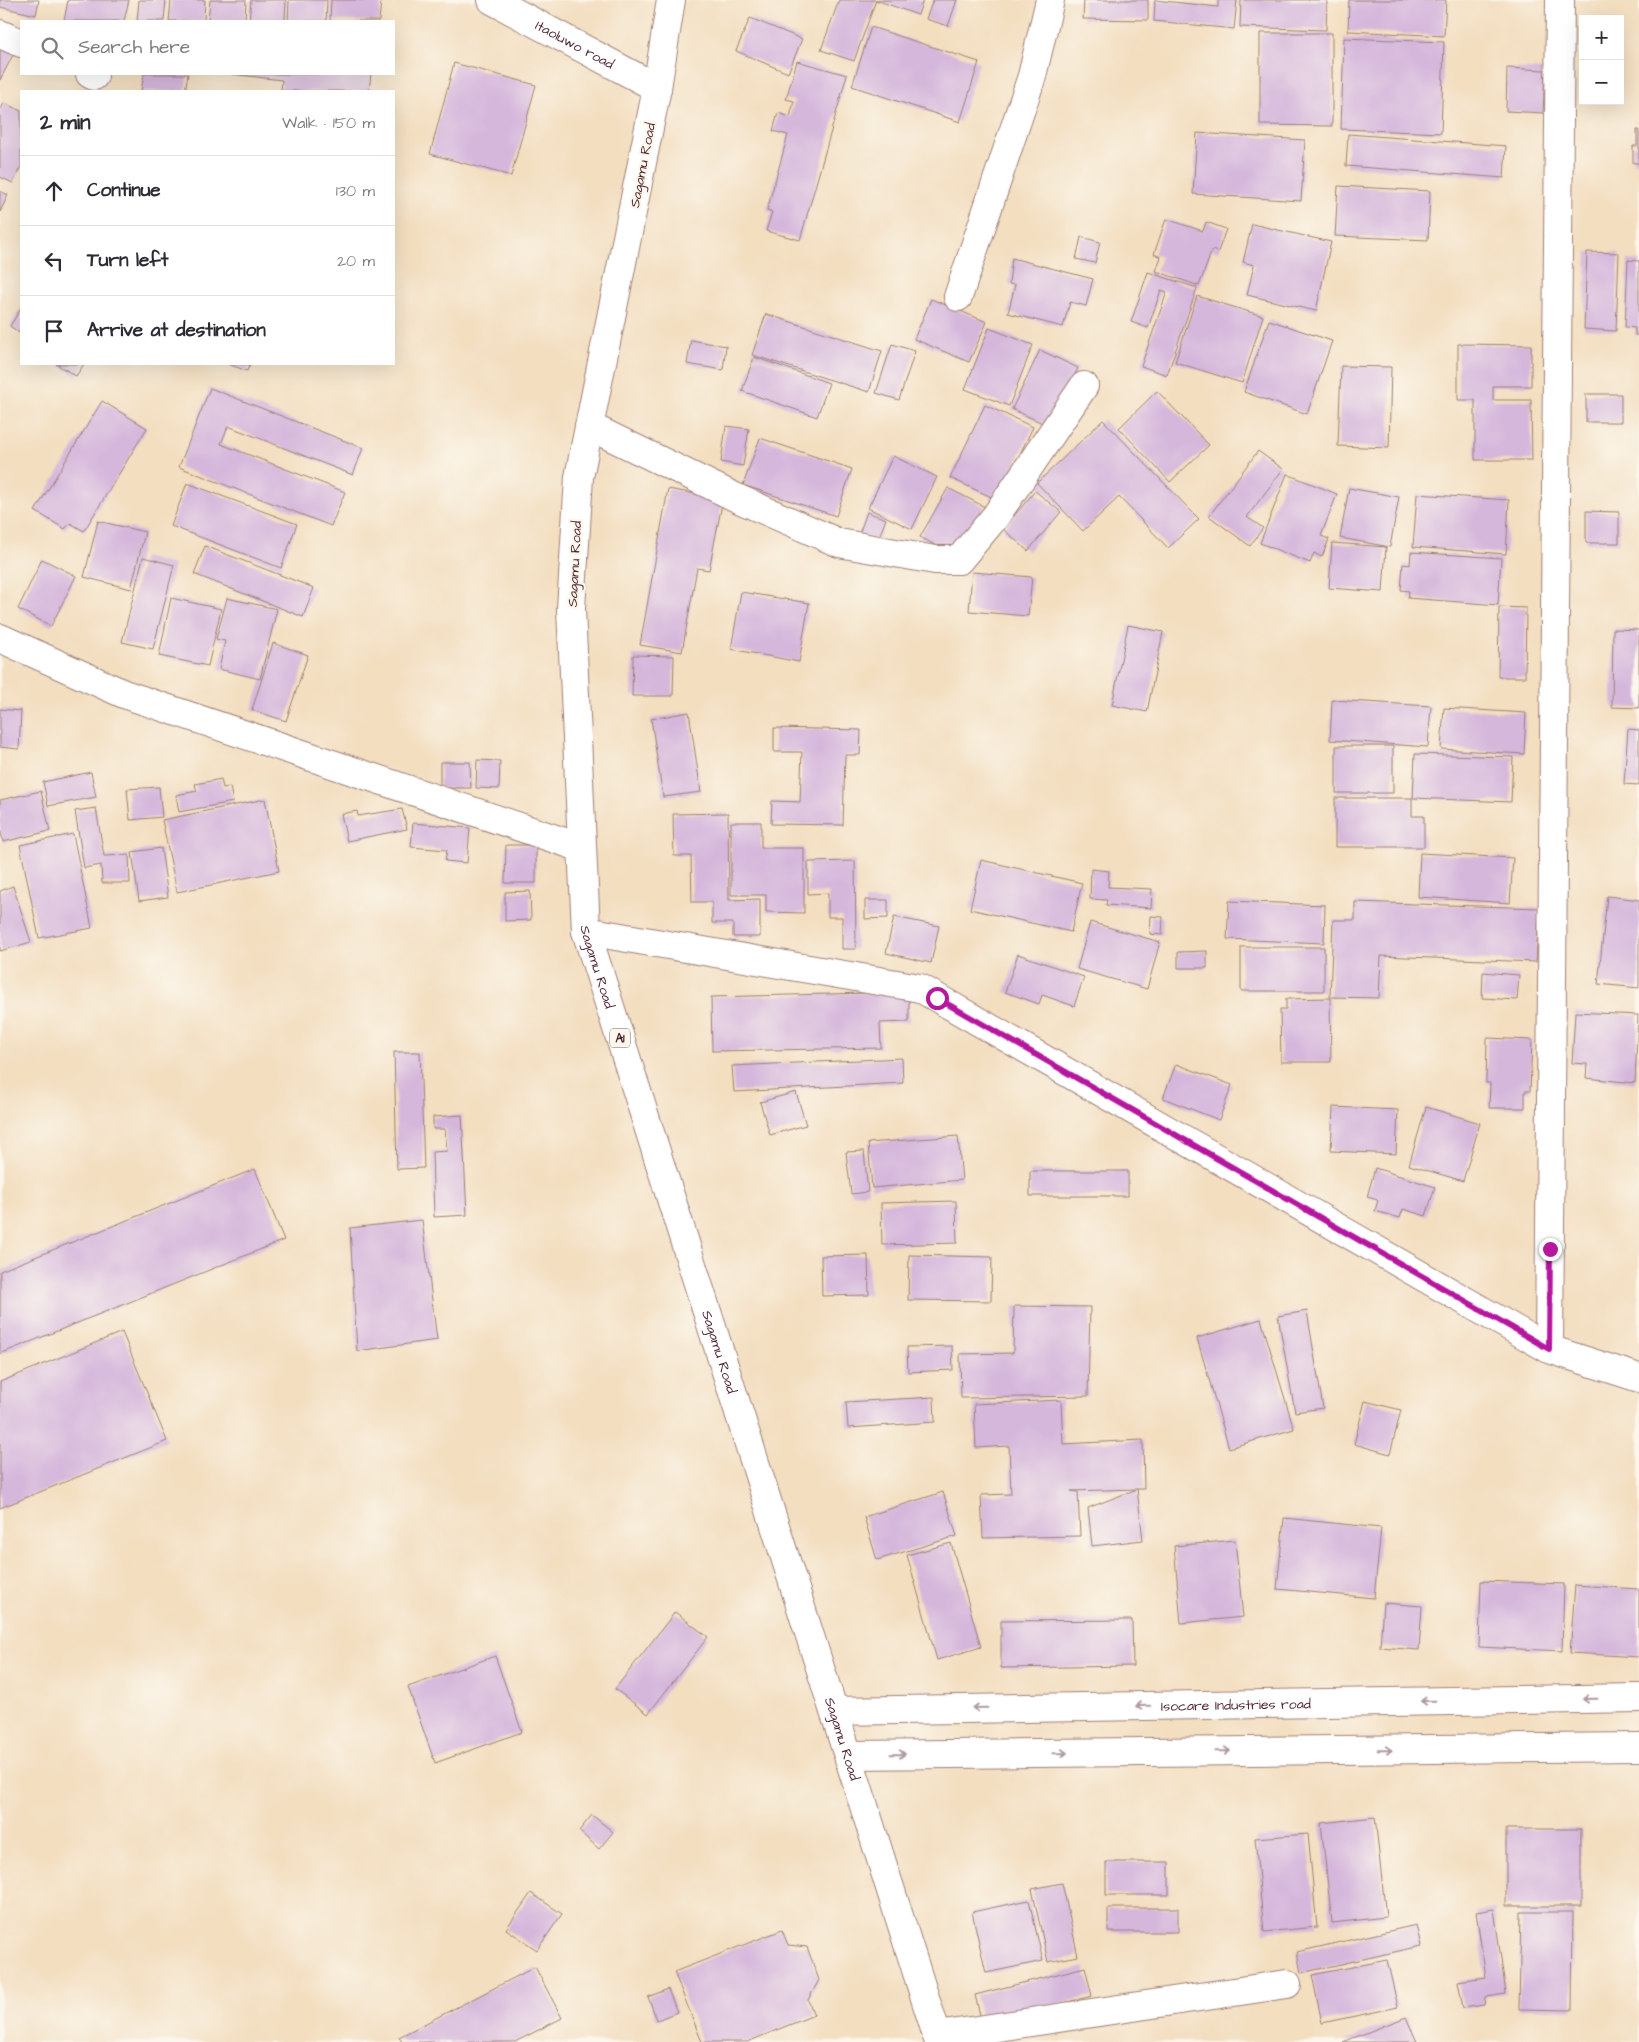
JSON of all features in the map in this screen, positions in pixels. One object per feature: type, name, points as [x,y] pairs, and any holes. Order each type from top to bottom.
[{"type":"main road","name":"Itaoluwo road","points":[[492,0],[657,88]]},
{"type":"main road","name":"Sagamu Road","points":[[671,0],[657,88],[579,477],[571,609],[586,931],[938,2039]]},
{"type":"main road","points":[[958,297],[1032,76],[1050,0]]},
{"type":"main road","points":[[1549,1349],[1560,0]]},
{"type":"main road","points":[[0,34],[20,43]]},
{"type":"main road","points":[[590,426],[738,499],[838,543],[935,560],[959,560],[995,517],[1084,386]]},
{"type":"main road","points":[[0,638],[124,694],[582,848]]},
{"type":"main road","points":[[586,931],[920,988],[1549,1349],[1639,1378]]},
{"type":"main road","name":"Isocare Industries road","points":[[834,1710],[1639,1698]]},
{"type":"main road","points":[[849,1755],[1639,1747]]},
{"type":"main road","points":[[938,2039],[1287,1984]]},
{"type":"building","points":[[0,0],[39,0],[36,15],[0,7]]},
{"type":"building","points":[[68,0],[129,0],[124,20],[64,20]]},
{"type":"building","points":[[139,0],[166,0],[164,20],[137,20]]},
{"type":"building","points":[[171,0],[205,0],[204,20],[169,20]]},
{"type":"building","points":[[210,0],[246,0],[245,20],[208,20]]},
{"type":"building","points":[[251,0],[286,0],[285,20],[249,20]]},
{"type":"building","points":[[289,0],[327,0],[326,20],[288,20]]},
{"type":"building","points":[[331,0],[381,0],[379,20],[330,20]]},
{"type":"building","points":[[839,0],[876,0],[854,61],[821,50]]},
{"type":"building","points":[[876,0],[923,0],[918,15]]},
{"type":"building","points":[[933,0],[957,0],[948,26],[926,19]]},
{"type":"building","points":[[1084,0],[1148,0],[1148,20],[1083,19]]},
{"type":"building","points":[[1155,0],[1218,7],[1218,0],[1237,0],[1234,29],[1154,21]]},
{"type":"building","points":[[1241,0],[1327,0],[1326,30],[1240,27]]},
{"type":"building","points":[[1349,0],[1446,0],[1444,36],[1348,31]]},
{"type":"building","points":[[750,18],[802,39],[788,73],[736,51]]},
{"type":"building","points":[[871,27],[979,62],[960,122],[852,86]]},
{"type":"building","points":[[1260,33],[1332,33],[1332,126],[1260,125]]},
{"type":"building","points":[[1344,38],[1444,42],[1441,133],[1341,129]]},
{"type":"building","points":[[0,44],[15,51],[0,80]]},
{"type":"building","points":[[797,61],[847,75],[800,240],[766,231],[772,212],[767,210],[788,135],[773,131],[778,113],[790,117],[794,101],[786,99]]},
{"type":"building","points":[[454,63],[536,85],[511,176],[430,154]]},
{"type":"building","points":[[1507,68],[1545,70],[1543,113],[1506,111]]},
{"type":"building","points":[[144,75],[188,75],[185,90],[141,90]]},
{"type":"building","points":[[240,75],[371,75],[369,90],[281,90],[282,80]]},
{"type":"building","points":[[4,103],[20,111],[20,168],[13,183],[0,177],[0,111]]},
{"type":"building","points":[[1637,130],[1639,130],[1639,163],[1633,163],[1633,146],[1637,146]]},
{"type":"building","points":[[1197,133],[1305,140],[1301,201],[1193,194]]},
{"type":"building","points":[[1348,134],[1506,146],[1504,178],[1346,166]]},
{"type":"building","points":[[1338,186],[1430,191],[1428,240],[1335,236]]},
{"type":"building","points":[[0,191],[8,195],[0,212]]},
{"type":"building","points":[[1166,219],[1203,231],[1206,222],[1226,229],[1218,252],[1212,250],[1199,286],[1156,271],[1161,257],[1154,254]]},
{"type":"building","points":[[1252,224],[1331,242],[1316,311],[1247,295],[1254,265],[1243,262]]},
{"type":"building","points":[[1081,237],[1100,242],[1095,263],[1076,259]]},
{"type":"building","points":[[1587,252],[1619,253],[1616,331],[1584,329]]},
{"type":"building","points":[[1012,258],[1093,279],[1086,306],[1070,302],[1063,327],[1008,313],[1015,285],[1009,284]]},
{"type":"building","points":[[1628,260],[1639,261],[1639,335],[1635,335],[1635,328],[1625,327]]},
{"type":"building","points":[[1148,272],[1197,288],[1167,375],[1141,366],[1167,292],[1161,290],[1148,328],[1131,322]]},
{"type":"building","points":[[1197,296],[1263,316],[1242,383],[1175,362]]},
{"type":"building","points":[[931,299],[987,322],[969,362],[914,339]]},
{"type":"building","points":[[20,310],[20,333],[10,326]]},
{"type":"building","points":[[766,314],[882,351],[869,392],[752,355]]},
{"type":"building","points":[[1269,320],[1332,341],[1307,414],[1244,392]]},
{"type":"building","points":[[989,328],[1033,345],[1009,406],[965,389]]},
{"type":"building","points":[[691,340],[726,346],[723,370],[687,364]]},
{"type":"building","points":[[892,344],[915,351],[899,400],[876,393]]},
{"type":"building","points":[[1458,344],[1531,345],[1531,386],[1493,386],[1493,400],[1531,400],[1532,460],[1475,460],[1475,400],[1458,400]]},
{"type":"building","points":[[1040,350],[1078,368],[1051,427],[1012,409]]},
{"type":"building","points":[[754,357],[829,383],[817,417],[742,391]]},
{"type":"building","points":[[58,365],[83,365],[76,376]]},
{"type":"building","points":[[231,365],[250,365],[247,371]]},
{"type":"building","points":[[1341,366],[1391,367],[1389,448],[1338,446]]},
{"type":"building","points":[[210,388],[363,448],[353,475],[228,426],[221,444],[345,492],[331,526],[179,467]]},
{"type":"building","points":[[1157,391],[1209,445],[1170,482],[1119,428]]},
{"type":"building","points":[[1586,394],[1621,394],[1621,422],[1586,422]]},
{"type":"building","points":[[102,401],[147,428],[84,531],[70,523],[65,529],[35,511]]},
{"type":"building","points":[[985,405],[1033,427],[998,500],[950,478]]},
{"type":"building","points":[[1103,420],[1199,519],[1168,548],[1119,497],[1083,531],[1037,483]]},
{"type":"building","points":[[726,426],[749,429],[743,466],[721,462]]},
{"type":"building","points":[[760,438],[852,469],[836,516],[743,485]]},
{"type":"building","points":[[1258,451],[1283,469],[1247,517],[1263,528],[1250,546],[1209,516]]},
{"type":"building","points":[[893,456],[937,477],[912,529],[868,508]]},
{"type":"building","points":[[1287,474],[1337,494],[1321,536],[1329,539],[1322,557],[1314,553],[1310,563],[1260,543]]},
{"type":"building","points":[[187,483],[297,524],[281,568],[171,526]]},
{"type":"building","points":[[948,488],[985,507],[958,557],[920,537]]},
{"type":"building","points":[[1349,488],[1399,497],[1390,547],[1340,538]]},
{"type":"building","points":[[668,489],[723,499],[709,570],[697,568],[682,652],[640,645]]},
{"type":"building","points":[[1035,491],[1061,512],[1028,551],[1003,529]]},
{"type":"building","points":[[1417,494],[1509,500],[1506,554],[1413,547]]},
{"type":"building","points":[[1586,511],[1619,512],[1619,543],[1586,543]]},
{"type":"building","points":[[867,512],[886,519],[878,540],[859,534]]},
{"type":"building","points":[[98,521],[145,532],[131,589],[84,577]]},
{"type":"building","points":[[1332,543],[1386,547],[1383,592],[1329,588]]},
{"type":"building","points":[[205,546],[314,588],[303,617],[194,574]]},
{"type":"building","points":[[1411,552],[1501,558],[1498,605],[1408,598],[1409,591],[1401,590],[1403,564],[1410,565]]},
{"type":"building","points":[[143,557],[174,565],[153,649],[122,642]]},
{"type":"building","points":[[42,559],[76,576],[51,626],[18,609]]},
{"type":"building","points":[[972,572],[1032,577],[1028,616],[969,611]]},
{"type":"building","points":[[741,592],[809,603],[799,662],[731,649]]},
{"type":"building","points":[[171,598],[221,609],[208,666],[159,656]]},
{"type":"building","points":[[227,598],[277,609],[260,679],[219,669],[225,641],[216,639]]},
{"type":"building","points":[[1499,607],[1526,608],[1525,677],[1498,677]]},
{"type":"building","points":[[1128,625],[1163,632],[1147,712],[1112,705]]},
{"type":"building","points":[[1613,629],[1639,630],[1639,708],[1612,707]]},
{"type":"building","points":[[273,643],[308,655],[286,721],[252,710]]},
{"type":"building","points":[[633,655],[674,656],[673,696],[632,696]]},
{"type":"building","points":[[1332,700],[1431,706],[1428,747],[1330,740]]},
{"type":"building","points":[[1444,708],[1526,713],[1524,754],[1441,749]]},
{"type":"building","points":[[0,709],[21,711],[19,749],[0,747]]},
{"type":"building","points":[[689,712],[701,792],[663,797],[651,719]]},
{"type":"building","points":[[774,728],[861,730],[860,755],[845,755],[843,825],[771,824],[772,801],[800,802],[802,752],[774,752]]},
{"type":"building","points":[[1628,729],[1639,730],[1639,785],[1624,784]]},
{"type":"building","points":[[1336,746],[1393,746],[1393,793],[1336,793]]},
{"type":"building","points":[[1415,754],[1513,757],[1511,802],[1413,798]]},
{"type":"building","points":[[477,760],[500,761],[499,789],[476,788]]},
{"type":"building","points":[[440,762],[470,762],[471,788],[440,788]]},
{"type":"building","points":[[91,772],[96,797],[48,806],[43,782]]},
{"type":"building","points":[[221,779],[223,788],[230,787],[233,802],[179,812],[176,795],[197,791],[195,784]]},
{"type":"building","points":[[159,787],[162,817],[130,820],[127,789]]},
{"type":"building","points":[[41,791],[50,831],[3,842],[0,828],[0,800]]},
{"type":"building","points":[[1335,798],[1412,798],[1412,816],[1424,816],[1424,847],[1335,847]]},
{"type":"building","points":[[265,799],[279,871],[177,892],[162,820]]},
{"type":"building","points":[[96,808],[104,856],[129,855],[130,883],[102,883],[101,865],[84,868],[75,811]]},
{"type":"building","points":[[402,809],[407,829],[347,841],[341,814],[357,811],[358,816]]},
{"type":"building","points":[[728,813],[729,900],[760,899],[760,937],[733,937],[733,923],[712,923],[712,902],[692,902],[691,856],[674,856],[673,814]]},
{"type":"building","points":[[731,822],[761,822],[761,848],[804,848],[804,913],[766,912],[766,895],[731,895]]},
{"type":"building","points":[[413,823],[470,828],[467,863],[445,861],[447,850],[411,847]]},
{"type":"building","points":[[73,834],[92,928],[39,938],[20,845]]},
{"type":"building","points":[[506,845],[536,845],[536,883],[505,883]]},
{"type":"building","points":[[161,848],[168,897],[139,901],[132,852]]},
{"type":"building","points":[[1420,853],[1513,858],[1510,903],[1418,897]]},
{"type":"building","points":[[981,860],[1082,883],[1071,932],[970,909]]},
{"type":"building","points":[[855,861],[856,949],[842,949],[842,917],[828,917],[828,893],[808,894],[808,862]]},
{"type":"building","points":[[1091,869],[1109,871],[1108,887],[1152,889],[1151,908],[1106,905],[1107,900],[1090,899]]},
{"type":"building","points":[[13,886],[31,942],[0,951],[0,891]]},
{"type":"building","points":[[530,891],[531,920],[505,921],[505,892]]},
{"type":"building","points":[[1607,896],[1639,900],[1639,988],[1598,984]]},
{"type":"building","points":[[865,900],[888,900],[888,918],[865,919]]},
{"type":"building","points":[[1229,901],[1325,905],[1324,943],[1227,939]]},
{"type":"building","points":[[1355,902],[1539,908],[1536,962],[1381,956],[1379,998],[1330,997],[1333,920],[1355,920]]},
{"type":"building","points":[[1151,916],[1163,917],[1162,935],[1150,934]]},
{"type":"building","points":[[894,917],[939,926],[931,963],[886,953]]},
{"type":"building","points":[[1090,922],[1160,942],[1147,989],[1077,969]]},
{"type":"building","points":[[1241,947],[1324,947],[1324,991],[1241,991]]},
{"type":"building","points":[[1207,951],[1207,968],[1178,968],[1178,952]]},
{"type":"building","points":[[1018,954],[1084,977],[1074,1006],[1042,995],[1039,1004],[1005,992]]},
{"type":"building","points":[[1483,972],[1519,975],[1517,1000],[1482,998]]},
{"type":"building","points":[[909,992],[909,1022],[880,1023],[881,1048],[712,1051],[711,997]]},
{"type":"building","points":[[1330,998],[1331,1062],[1281,1062],[1280,1009],[1286,1009],[1286,999]]},
{"type":"building","points":[[1575,1012],[1638,1015],[1635,1083],[1586,1078],[1587,1064],[1572,1063]]},
{"type":"building","points":[[1487,1038],[1532,1040],[1530,1091],[1525,1091],[1525,1108],[1489,1108],[1490,1083],[1486,1083]]},
{"type":"building","points":[[394,1052],[420,1052],[424,1168],[397,1169]]},
{"type":"building","points":[[902,1058],[903,1083],[734,1092],[732,1066]]},
{"type":"building","points":[[1176,1064],[1232,1085],[1219,1120],[1163,1098]]},
{"type":"building","points":[[796,1092],[806,1125],[770,1135],[760,1102]]},
{"type":"building","points":[[1333,1107],[1398,1110],[1396,1154],[1331,1151]]},
{"type":"building","points":[[1426,1107],[1480,1123],[1463,1181],[1409,1165]]},
{"type":"building","points":[[462,1115],[467,1215],[434,1217],[432,1152],[447,1151],[445,1129],[433,1129],[433,1117]]},
{"type":"building","points":[[958,1136],[962,1180],[872,1188],[868,1143]]},
{"type":"building","points":[[864,1151],[868,1192],[851,1194],[846,1152]]},
{"type":"building","points":[[1375,1168],[1435,1187],[1426,1216],[1403,1209],[1400,1218],[1375,1211],[1378,1200],[1367,1197]]},
{"type":"building","points":[[255,1169],[284,1240],[0,1354],[0,1271]]},
{"type":"building","points":[[1030,1171],[1128,1171],[1128,1196],[1030,1196]]},
{"type":"building","points":[[956,1201],[957,1243],[882,1245],[881,1203]]},
{"type":"building","points":[[422,1220],[437,1340],[357,1351],[350,1228]]},
{"type":"building","points":[[868,1255],[869,1295],[822,1296],[821,1256]]},
{"type":"building","points":[[909,1255],[992,1257],[991,1301],[908,1300]]},
{"type":"building","points":[[1014,1306],[1090,1307],[1088,1396],[961,1398],[960,1354],[1013,1353]]},
{"type":"building","points":[[1307,1311],[1323,1408],[1295,1412],[1278,1316]]},
{"type":"building","points":[[1261,1319],[1294,1429],[1229,1448],[1197,1338]]},
{"type":"building","points":[[122,1332],[167,1441],[0,1508],[0,1382]]},
{"type":"building","points":[[952,1346],[953,1370],[908,1372],[907,1347]]},
{"type":"building","points":[[934,1397],[935,1422],[848,1428],[846,1402]]},
{"type":"building","points":[[1061,1400],[1063,1444],[1143,1440],[1144,1489],[1071,1491],[1078,1492],[1080,1536],[983,1538],[981,1495],[1011,1494],[1009,1446],[976,1448],[974,1404]]},
{"type":"building","points":[[1365,1401],[1401,1410],[1390,1454],[1354,1444]]},
{"type":"building","points":[[1137,1489],[1143,1540],[1092,1546],[1088,1508]]},
{"type":"building","points":[[943,1492],[957,1536],[877,1560],[864,1517]]},
{"type":"building","points":[[1284,1518],[1381,1528],[1374,1598],[1277,1589]]},
{"type":"building","points":[[1235,1540],[1243,1617],[1181,1623],[1174,1546]]},
{"type":"building","points":[[951,1543],[981,1647],[937,1660],[907,1555]]},
{"type":"building","points":[[1481,1581],[1564,1584],[1562,1651],[1479,1647]]},
{"type":"building","points":[[1575,1585],[1639,1589],[1639,1657],[1570,1653]]},
{"type":"building","points":[[1383,1603],[1422,1606],[1419,1650],[1380,1647]]},
{"type":"building","points":[[675,1612],[708,1637],[648,1714],[615,1689]]},
{"type":"building","points":[[1132,1620],[1133,1666],[1001,1668],[1001,1621]]},
{"type":"building","points":[[495,1656],[522,1732],[435,1763],[408,1687]]},
{"type":"building","points":[[592,1815],[613,1832],[599,1849],[579,1831]]},
{"type":"building","points":[[1375,1817],[1386,1917],[1332,1923],[1321,1823]]},
{"type":"building","points":[[1506,1829],[1581,1829],[1581,1906],[1506,1906]]},
{"type":"building","points":[[1308,1834],[1317,1927],[1264,1932],[1255,1838]]},
{"type":"building","points":[[1106,1862],[1169,1862],[1169,1895],[1106,1895]]},
{"type":"building","points":[[1062,1883],[1078,1956],[1048,1962],[1032,1889]]},
{"type":"building","points":[[531,1893],[562,1914],[537,1950],[506,1929]]},
{"type":"building","points":[[1029,1900],[1043,1961],[986,1973],[972,1912]]},
{"type":"building","points":[[1108,1908],[1178,1908],[1178,1932],[1108,1932]]},
{"type":"building","points":[[1494,1909],[1506,1994],[1485,1997],[1484,2005],[1463,2008],[1458,1981],[1486,1977],[1476,1912]]},
{"type":"building","points":[[1521,1912],[1573,1912],[1572,2010],[1519,2009]]},
{"type":"building","points":[[1416,1925],[1421,1946],[1301,1973],[1297,1952]]},
{"type":"building","points":[[782,1930],[788,1945],[807,1947],[819,1980],[808,2000],[814,2015],[747,2042],[702,2042],[674,1972]]},
{"type":"building","points":[[1387,1960],[1398,2007],[1322,2023],[1312,1975]]},
{"type":"building","points":[[535,1967],[562,2018],[515,2042],[402,2042],[399,2037]]},
{"type":"building","points":[[1085,1967],[1092,1996],[982,2023],[975,1995]]},
{"type":"building","points":[[668,1989],[677,2012],[657,2020],[648,1997]]},
{"type":"building","points":[[1406,2017],[1417,2042],[1343,2042]]},
{"type":"route","points":[[937,998],[1549,1349],[1550,1249]]}]
